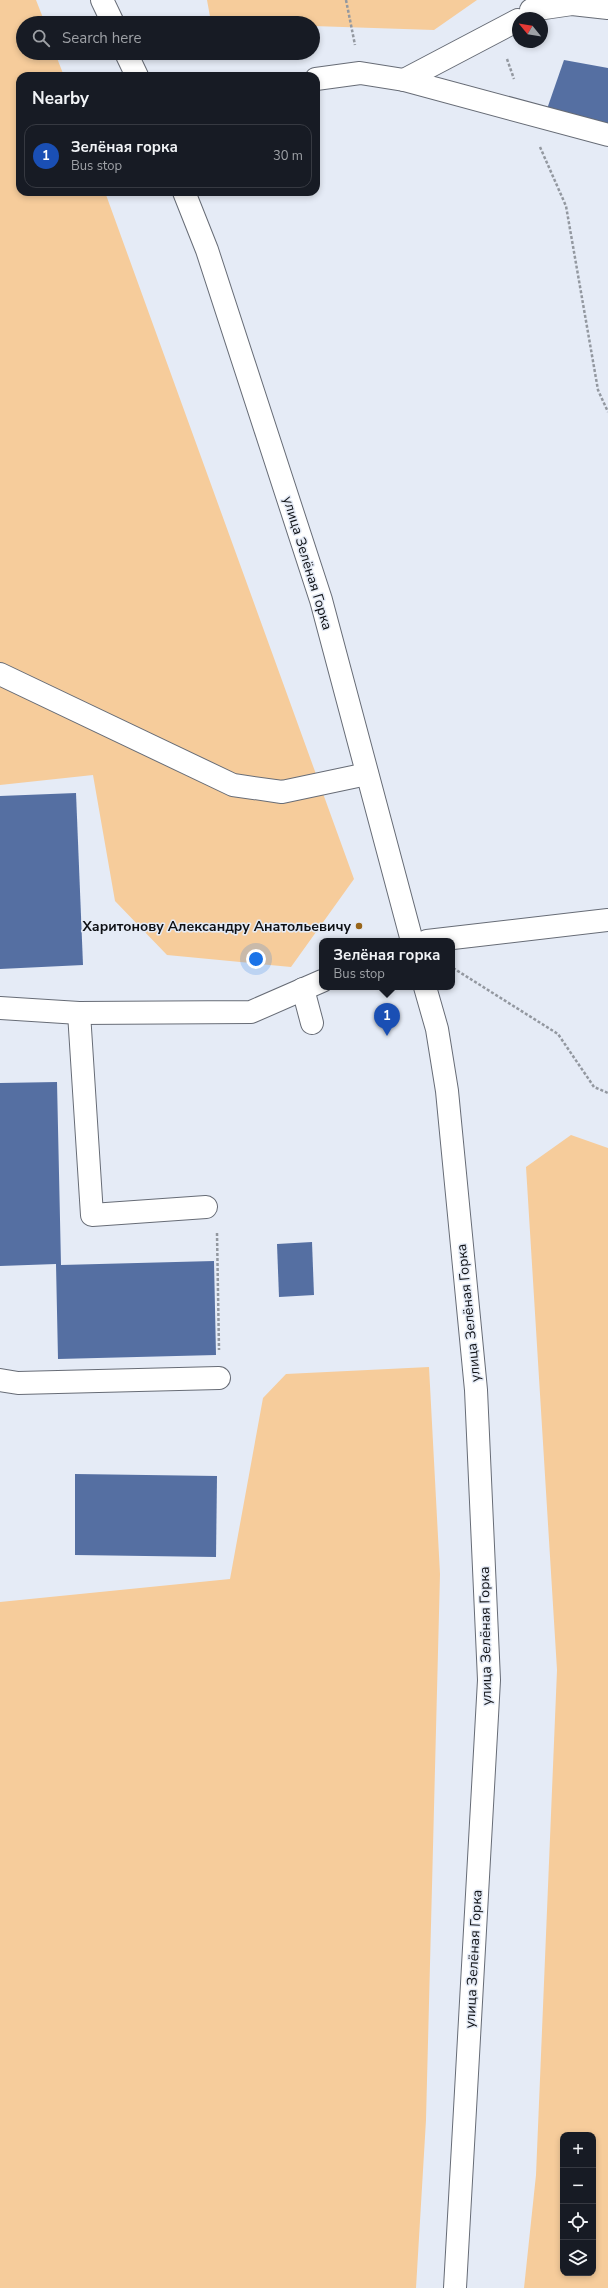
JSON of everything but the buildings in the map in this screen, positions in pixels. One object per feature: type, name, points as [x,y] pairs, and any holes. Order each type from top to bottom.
[{"type":"street","points":[[102,0],[110,16]]},
{"type":"street","points":[[528,12],[572,4],[608,8]]},
{"type":"street","points":[[404,80],[512,22]]},
{"type":"street","points":[[129,60],[135,72]]},
{"type":"street","points":[[320,78],[360,73],[404,80],[608,135]]},
{"type":"street","name":"улица Зелёная Горка","points":[[186,196],[207,250],[321,600],[411,938]]},
{"type":"street","points":[[0,674],[233,785],[282,792],[367,774]]},
{"type":"street","points":[[453,938],[608,920]]},
{"type":"street","points":[[0,1008],[79,1013],[251,1012],[313,985],[312,1023]]},
{"type":"street","name":"улица Зелёная Горка","points":[[426,990],[437,1030],[447,1091],[475,1382],[489,1680],[455,2288]]},
{"type":"street","points":[[79,1013],[92,1215],[206,1207]]},
{"type":"street","points":[[0,1380],[18,1383],[219,1378]]},
{"type":"path","points":[[346,0],[360,73]]},
{"type":"path","points":[[496,31],[526,113],[566,206],[598,390],[608,412]]},
{"type":"path","points":[[455,969],[558,1034],[594,1087],[608,1093]]},
{"type":"path","points":[[206,1207],[217,1235],[219,1378]]},
{"type":"shaded area","points":[[0,0],[36,0],[42,16],[16,16],[16,60],[58,60],[62,72],[16,72],[16,196],[106,196],[354,879],[291,967],[167,955],[115,901],[93,775],[0,785]]},
{"type":"shaded area","points":[[207,0],[477,0],[434,30],[320,26],[320,16],[210,16]]},
{"type":"shaded area","points":[[571,1135],[608,1148],[608,2288],[524,2288],[536,2175],[557,1670],[526,1167]]},
{"type":"shaded area","points":[[429,1367],[440,1574],[426,2120],[416,2288],[0,2288],[0,1602],[230,1579],[263,1398],[286,1374]]},
{"type":"place","name":"Харитонову Александру Анатольевичу","points":[[359,926]]},
{"type":"place","name":"Зелёная горка","points":[[387,1036]]}]
